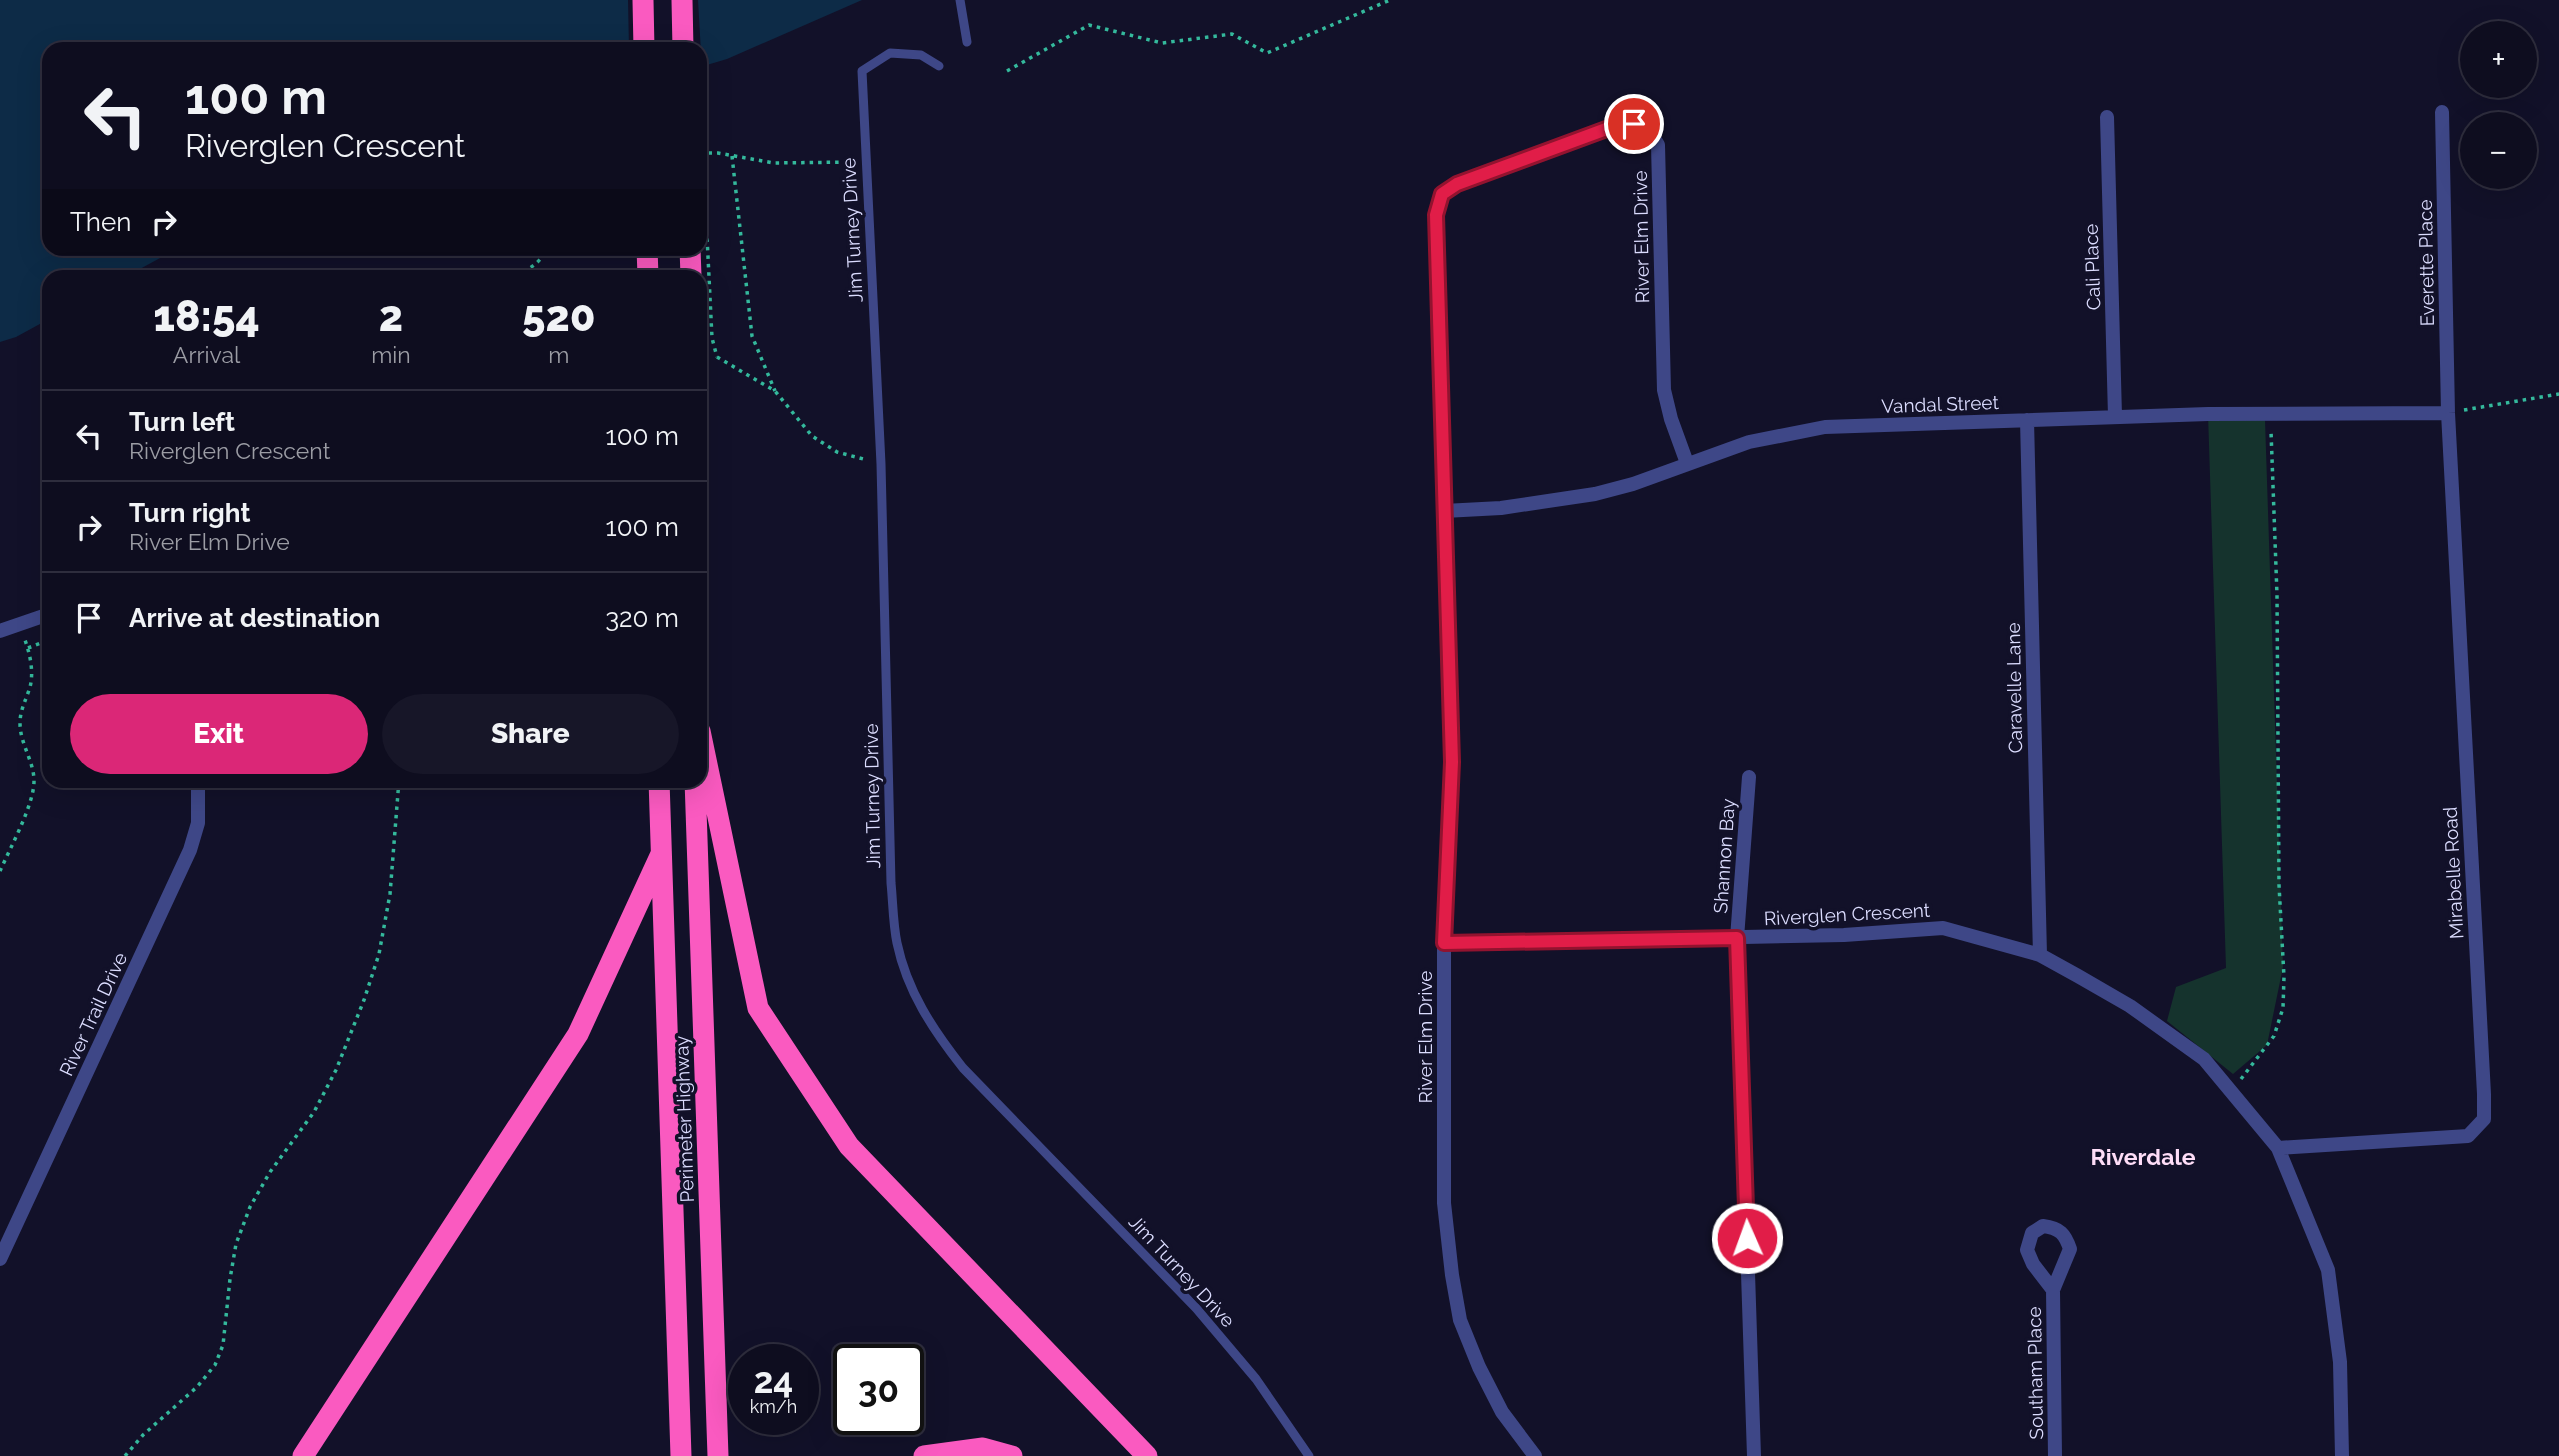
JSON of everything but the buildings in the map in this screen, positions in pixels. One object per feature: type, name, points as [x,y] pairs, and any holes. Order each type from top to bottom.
[{"type":"highway","points":[[643,0],[644,42]]},
{"type":"highway","points":[[682,0],[683,42]]},
{"type":"highway","points":[[707,764],[758,1008],[849,1146],[1147,1456]]},
{"type":"highway","name":"Perimeter Highway","points":[[659,788],[681,1456]]},
{"type":"highway","name":"Perimeter Highway","points":[[695,788],[718,1456]]},
{"type":"highway","points":[[303,1456],[578,1034],[661,854]]},
{"type":"highway","points":[[923,1456],[983,1448],[1012,1456]]},
{"type":"street","name":"Everette Place","points":[[2442,112],[2448,413]]},
{"type":"street","name":"Cali Place","points":[[2107,117],[2115,416]]},
{"type":"street","name":"River Elm Drive","points":[[1535,1456],[1502,1412],[1479,1367],[1458,1308],[1444,1203],[1444,943],[1452,762],[1436,215],[1442,194],[1457,184],[1609,128],[1634,124],[1647,127],[1658,145],[1664,390],[1686,463]]},
{"type":"street","name":"Vandal Street","points":[[1444,511],[1501,508],[1595,494],[1633,484],[1749,442],[1825,427],[2115,416],[2448,413]]},
{"type":"street","name":"Mirabelle Road","points":[[2278,1148],[2468,1136],[2484,1119],[2448,413]]},
{"type":"street","name":"Caravelle Lane","points":[[2027,420],[2040,955]]},
{"type":"street","points":[[0,631],[42,617]]},
{"type":"street","name":"Shannon Bay","points":[[1737,938],[1749,777]]},
{"type":"street","name":"River Trail Drive","points":[[0,1259],[190,850],[198,823],[198,788]]},
{"type":"street","name":"Riverglen Crescent","points":[[1444,943],[1844,935],[1943,928],[2040,955],[2130,1006],[2204,1059],[2278,1148],[2328,1270],[2340,1362],[2342,1456]]},
{"type":"street","points":[[1737,938],[1754,1456]]},
{"type":"street","name":"Southam Place","points":[[2053,1290],[2055,1456]]},
{"type":"lane","points":[[960,0],[967,41]]},
{"type":"lane","name":"Jim Turney Drive","points":[[939,66],[921,55],[890,53],[862,71],[881,464],[891,883],[897,943],[916,999],[937,1035],[963,1068],[1196,1308],[1256,1379],[1309,1456]]},
{"type":"path","points":[[1007,71],[1089,25],[1162,43],[1232,34],[1267,53],[1390,0]]},
{"type":"path","points":[[707,154],[774,163],[866,162]]},
{"type":"path","points":[[732,156],[752,336],[775,391],[812,436],[837,452],[881,464]]},
{"type":"path","points":[[707,236],[712,338],[717,357],[775,391]]},
{"type":"path","points":[[526,270],[545,256]]},
{"type":"path","points":[[2448,413],[2559,394]]},
{"type":"path","points":[[2229,1089],[2244,1076],[2274,1036],[2283,1008],[2279,885],[2277,595],[2271,413]]},
{"type":"path","points":[[0,872],[27,808],[34,781],[20,723],[32,671],[28,648],[19,625]]},
{"type":"path","points":[[28,648],[42,643]]},
{"type":"path","points":[[125,1456],[143,1435],[197,1387],[215,1364],[223,1345],[236,1244],[250,1207],[270,1172],[314,1112],[341,1058],[379,954],[390,894],[398,788]]},
{"type":"green space","points":[[2208,414],[2265,420],[2283,967],[2267,1045],[2233,1074],[2167,1021],[2176,987],[2226,968]]},
{"type":"water","points":[[0,0],[862,0],[727,59],[707,65],[707,42],[42,42],[42,256],[164,256],[138,270],[42,270],[42,323],[0,342]]},
{"type":"pier","points":[[628,0],[698,0],[700,42],[629,42]]},
{"type":"district","name":"Riverdale","points":[[2143,1156]]},
{"type":"route","points":[[1634,124],[1609,128],[1457,184],[1442,194],[1436,215],[1452,762],[1444,943],[1737,938],[1747,1238]]}]
